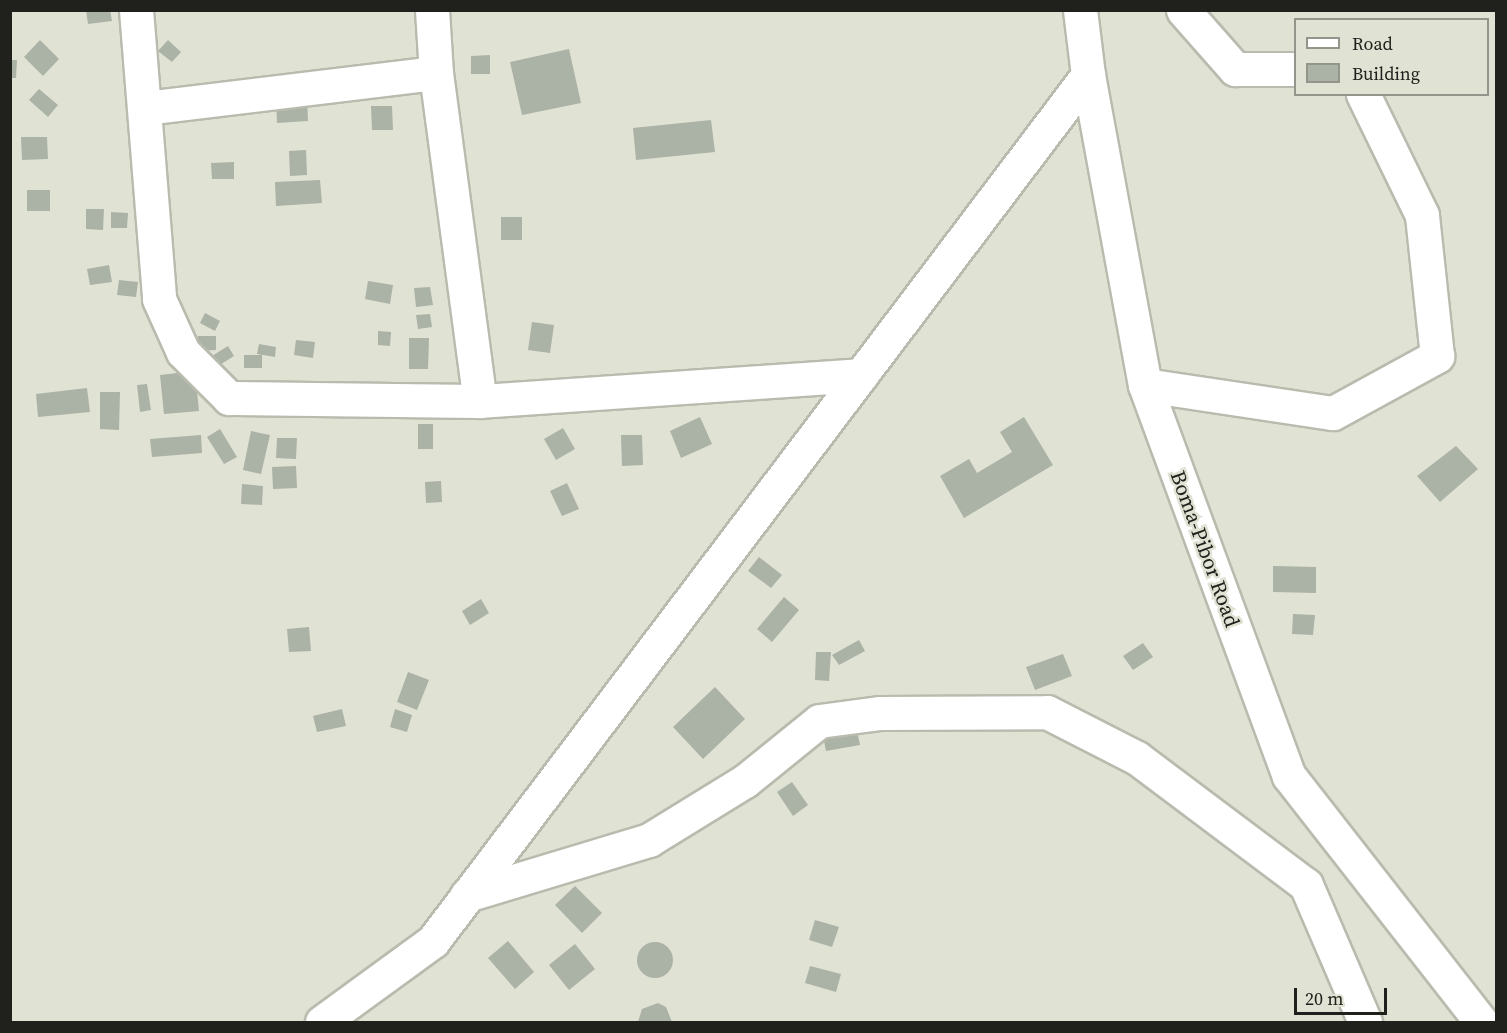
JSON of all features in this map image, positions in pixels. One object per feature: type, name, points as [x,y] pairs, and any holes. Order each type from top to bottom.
[{"type":"street","points":[[136,10],[146,108],[159,299],[183,352],[229,398],[480,401],[861,375]]},
{"type":"street","points":[[432,10],[436,73],[480,401]]},
{"type":"street","name":"Boma-Pibor Road","points":[[1080,10],[1088,75],[1145,385],[1289,776],[1481,1023]]},
{"type":"street","points":[[1183,10],[1234,69],[1294,69]]},
{"type":"street","points":[[146,108],[436,73]]},
{"type":"street","points":[[322,1023],[433,941],[1088,75]]},
{"type":"street","points":[[1145,385],[1333,413],[1437,356],[1422,214],[1364,96]]},
{"type":"street","points":[[467,895],[649,840],[745,781],[819,721],[880,713],[1047,712],[1137,758],[1306,885],[1365,1023]]},
{"type":"building","points":[[86,10],[110,10],[112,21],[88,24]]},
{"type":"building","points":[[40,40],[59,59],[43,76],[24,57]]},
{"type":"building","points":[[168,40],[181,52],[172,62],[158,51]]},
{"type":"building","points":[[569,49],[581,103],[522,115],[510,62]]},
{"type":"building","points":[[490,55],[490,74],[471,74],[471,56]]},
{"type":"building","points":[[10,60],[17,60],[16,78],[10,78]]},
{"type":"building","points":[[39,89],[58,105],[48,117],[29,100]]},
{"type":"building","points":[[307,98],[308,121],[277,123],[276,100]]},
{"type":"building","points":[[371,106],[392,106],[393,130],[372,130]]},
{"type":"building","points":[[711,120],[715,152],[636,160],[633,128]]},
{"type":"building","points":[[21,137],[47,137],[48,159],[22,160]]},
{"type":"building","points":[[306,150],[307,175],[290,176],[289,151]]},
{"type":"building","points":[[234,162],[234,179],[212,179],[211,163]]},
{"type":"building","points":[[320,180],[322,203],[276,206],[275,182]]},
{"type":"building","points":[[27,190],[50,190],[50,211],[27,211]]},
{"type":"building","points":[[86,209],[104,209],[103,230],[86,229]]},
{"type":"building","points":[[111,212],[128,213],[127,228],[111,228]]},
{"type":"building","points":[[501,217],[522,217],[522,240],[501,240]]},
{"type":"building","points":[[109,265],[112,282],[90,285],[87,269]]},
{"type":"building","points":[[119,280],[138,282],[136,297],[117,295]]},
{"type":"building","points":[[368,281],[393,285],[390,304],[365,299]]},
{"type":"building","points":[[430,287],[433,305],[416,307],[414,288]]},
{"type":"building","points":[[205,313],[220,321],[215,331],[200,323]]},
{"type":"building","points":[[430,314],[432,327],[418,329],[416,315]]},
{"type":"building","points":[[532,322],[554,325],[550,353],[528,350]]},
{"type":"building","points":[[378,331],[391,332],[390,346],[378,345]]},
{"type":"building","points":[[198,336],[216,336],[216,350],[198,351]]},
{"type":"building","points":[[409,338],[429,338],[428,369],[409,369]]},
{"type":"building","points":[[296,340],[315,342],[313,358],[294,355]]},
{"type":"building","points":[[259,344],[276,347],[275,357],[257,354]]},
{"type":"building","points":[[228,346],[234,356],[218,366],[212,356]]},
{"type":"building","points":[[244,355],[262,355],[262,368],[244,368]]},
{"type":"building","points":[[195,371],[199,411],[164,414],[160,375]]},
{"type":"building","points":[[147,384],[151,410],[140,412],[137,385]]},
{"type":"building","points":[[87,388],[90,412],[38,417],[36,394]]},
{"type":"building","points":[[100,392],[120,392],[119,430],[100,429]]},
{"type":"building","points":[[700,417],[712,444],[681,458],[670,431]]},
{"type":"building","points":[[1024,417],[1053,465],[964,518],[940,476],[969,459],[977,473],[1012,452],[1000,432]]},
{"type":"building","points":[[418,424],[433,424],[433,449],[418,449]]},
{"type":"building","points":[[563,428],[575,449],[556,460],[544,439]]},
{"type":"building","points":[[220,429],[237,457],[224,464],[207,437]]},
{"type":"building","points":[[251,431],[270,435],[261,474],[243,470]]},
{"type":"building","points":[[201,435],[202,453],[152,457],[150,439]]},
{"type":"building","points":[[621,435],[642,435],[643,465],[622,466]]},
{"type":"building","points":[[277,438],[297,438],[296,459],[276,458]]},
{"type":"building","points":[[1456,446],[1478,469],[1440,502],[1417,476]]},
{"type":"building","points":[[296,466],[297,488],[273,489],[272,467]]},
{"type":"building","points":[[441,481],[442,502],[426,503],[425,482]]},
{"type":"building","points":[[567,483],[579,509],[562,516],[550,491]]},
{"type":"building","points":[[242,484],[263,486],[262,505],[241,504]]},
{"type":"building","points":[[759,557],[782,575],[771,588],[748,571]]},
{"type":"building","points":[[1273,566],[1316,567],[1316,593],[1273,592]]},
{"type":"building","points":[[784,597],[799,610],[772,642],[757,629]]},
{"type":"building","points":[[481,599],[489,613],[470,625],[462,611]]},
{"type":"building","points":[[1293,614],[1315,615],[1313,635],[1292,634]]},
{"type":"building","points":[[309,627],[311,651],[289,652],[287,629]]},
{"type":"building","points":[[859,640],[865,651],[839,665],[832,655]]},
{"type":"building","points":[[1143,643],[1153,657],[1133,670],[1123,656]]},
{"type":"building","points":[[816,652],[831,652],[829,681],[815,680]]},
{"type":"building","points":[[1063,654],[1072,676],[1035,690],[1026,667]]},
{"type":"building","points":[[408,672],[429,680],[417,710],[397,702]]},
{"type":"building","points":[[715,687],[745,719],[703,759],[673,727]]},
{"type":"building","points":[[342,709],[346,726],[317,732],[313,716]]},
{"type":"building","points":[[395,709],[412,715],[407,732],[390,727]]},
{"type":"building","points":[[857,730],[860,745],[826,751],[823,736]]},
{"type":"building","points":[[792,782],[808,805],[793,816],[777,792]]},
{"type":"building","points":[[575,886],[602,913],[582,933],[555,905]]},
{"type":"building","points":[[815,920],[839,927],[832,947],[809,940]]},
{"type":"building","points":[[508,941],[534,972],[515,989],[488,958]]},
{"type":"building","points":[[655,942],[667,948],[673,960],[667,972],[655,978],[643,972],[637,960],[643,948]]},
{"type":"building","points":[[575,944],[595,969],[569,990],[549,965]]},
{"type":"building","points":[[810,966],[841,974],[836,992],[805,983]]},
{"type":"building","points":[[658,1003],[666,1007],[672,1022],[638,1022],[642,1009]]}]
